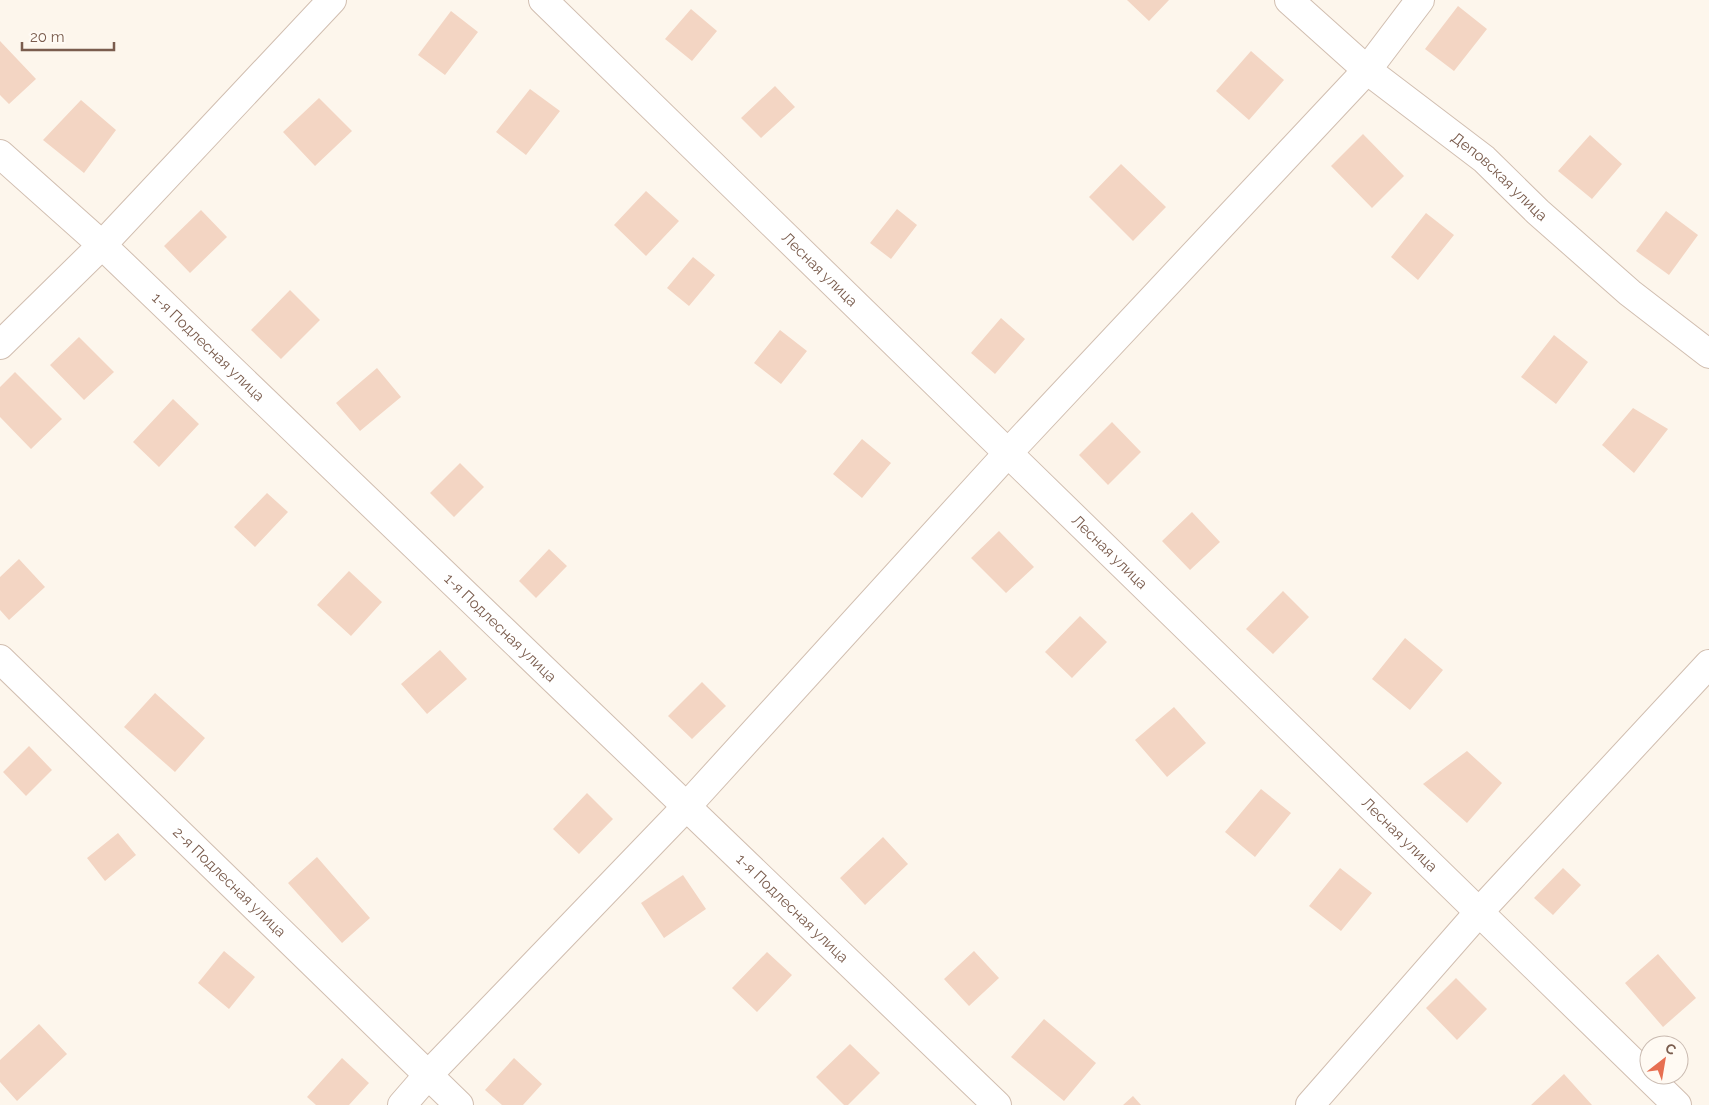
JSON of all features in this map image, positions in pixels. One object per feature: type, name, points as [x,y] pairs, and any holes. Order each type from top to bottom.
[{"type":"street","points":[[0,344],[102,245],[332,0]]},
{"type":"street","name":"Лесная улица","points":[[543,0],[1677,1105]]},
{"type":"street","name":"Деповская улица","points":[[1289,0],[1367,70],[1484,158],[1538,212],[1630,293],[1709,354]]},
{"type":"street","points":[[402,1105],[428,1075],[686,807],[1008,453],[1367,70],[1420,0]]},
{"type":"street","name":"1-я Подлесная улица","points":[[0,154],[102,245],[997,1105]]},
{"type":"street","name":"2-я Подлесная улица","points":[[0,659],[459,1105]]},
{"type":"street","points":[[1310,1105],[1479,912],[1709,664]]},
{"type":"building","points":[[1127,0],[1169,0],[1149,21]]},
{"type":"building","points":[[1458,6],[1487,29],[1454,71],[1425,49]]},
{"type":"building","points":[[691,9],[717,31],[692,61],[665,39]]},
{"type":"building","points":[[451,11],[478,32],[445,75],[418,55]]},
{"type":"building","points":[[0,41],[36,79],[9,104],[0,95]]},
{"type":"building","points":[[1251,51],[1284,80],[1249,120],[1216,91]]},
{"type":"building","points":[[775,86],[795,107],[761,138],[741,118]]},
{"type":"building","points":[[530,89],[560,111],[526,155],[496,132]]},
{"type":"building","points":[[319,98],[352,131],[315,166],[283,132]]},
{"type":"building","points":[[81,100],[116,130],[84,173],[43,140]]},
{"type":"building","points":[[1363,134],[1404,176],[1372,208],[1331,166]]},
{"type":"building","points":[[1590,135],[1622,164],[1592,199],[1558,171]]},
{"type":"building","points":[[1121,164],[1166,207],[1133,241],[1089,197]]},
{"type":"building","points":[[646,191],[679,221],[646,256],[614,225]]},
{"type":"building","points":[[897,209],[917,225],[891,259],[870,243]]},
{"type":"building","points":[[201,210],[227,237],[190,273],[164,246]]},
{"type":"building","points":[[1666,211],[1698,235],[1669,275],[1636,251]]},
{"type":"building","points":[[1426,213],[1454,235],[1418,280],[1391,257]]},
{"type":"building","points":[[693,257],[715,275],[689,306],[667,288]]},
{"type":"building","points":[[290,290],[320,320],[281,359],[251,330]]},
{"type":"building","points":[[1001,318],[1025,339],[995,374],[971,353]]},
{"type":"building","points":[[780,330],[807,351],[781,384],[754,363]]},
{"type":"building","points":[[1554,335],[1588,362],[1556,404],[1521,377]]},
{"type":"building","points":[[79,337],[114,372],[84,400],[50,365]]},
{"type":"building","points":[[377,368],[401,397],[360,431],[336,403]]},
{"type":"building","points":[[15,372],[62,419],[31,449],[0,417],[0,387]]},
{"type":"building","points":[[173,399],[199,424],[159,467],[133,442]]},
{"type":"building","points":[[1633,408],[1668,429],[1634,473],[1602,445]]},
{"type":"building","points":[[1112,422],[1141,452],[1108,485],[1079,455]]},
{"type":"building","points":[[862,439],[891,463],[862,498],[833,474]]},
{"type":"building","points":[[460,463],[484,487],[454,517],[430,493]]},
{"type":"building","points":[[267,493],[288,512],[255,547],[234,527]]},
{"type":"building","points":[[1192,512],[1220,542],[1190,570],[1162,541]]},
{"type":"building","points":[[999,531],[1034,567],[1006,593],[971,558]]},
{"type":"building","points":[[549,549],[567,566],[536,598],[519,581]]},
{"type":"building","points":[[19,559],[45,587],[9,620],[0,610],[0,577]]},
{"type":"building","points":[[349,571],[382,602],[351,636],[317,605]]},
{"type":"building","points":[[1283,591],[1309,617],[1273,654],[1246,629]]},
{"type":"building","points":[[1080,616],[1107,642],[1072,678],[1045,652]]},
{"type":"building","points":[[1405,638],[1443,670],[1410,710],[1372,679]]},
{"type":"building","points":[[440,650],[467,679],[427,714],[401,684]]},
{"type":"building","points":[[702,682],[726,706],[692,739],[668,716]]},
{"type":"building","points":[[155,693],[205,738],[175,772],[124,727]]},
{"type":"building","points":[[1174,707],[1206,743],[1167,777],[1135,740]]},
{"type":"building","points":[[29,746],[52,770],[26,796],[3,772]]},
{"type":"building","points":[[1467,751],[1502,783],[1467,823],[1423,784]]},
{"type":"building","points":[[1261,789],[1291,813],[1255,857],[1225,832]]},
{"type":"building","points":[[587,793],[613,819],[579,854],[553,829]]},
{"type":"building","points":[[118,833],[136,855],[105,881],[87,858]]},
{"type":"building","points":[[883,837],[908,864],[865,905],[840,878]]},
{"type":"building","points":[[317,857],[370,918],[342,943],[288,883]]},
{"type":"building","points":[[1340,868],[1372,893],[1341,931],[1309,906]]},
{"type":"building","points":[[1563,868],[1581,885],[1553,915],[1534,898]]},
{"type":"building","points":[[683,875],[706,909],[664,938],[641,903]]},
{"type":"building","points":[[224,951],[255,977],[229,1009],[198,983]]},
{"type":"building","points":[[974,951],[999,978],[969,1006],[944,979]]},
{"type":"building","points":[[767,952],[792,975],[757,1012],[732,988]]},
{"type":"building","points":[[1658,954],[1696,998],[1663,1027],[1625,983]]},
{"type":"building","points":[[1456,978],[1487,1009],[1457,1040],[1426,1008]]},
{"type":"building","points":[[1044,1019],[1096,1063],[1064,1101],[1011,1057]]},
{"type":"building","points":[[39,1024],[67,1054],[17,1101],[0,1082],[0,1060]]},
{"type":"building","points":[[850,1044],[880,1073],[848,1105],[844,1105],[816,1077]]},
{"type":"building","points":[[342,1058],[369,1083],[349,1105],[316,1105],[307,1097]]},
{"type":"building","points":[[514,1058],[542,1084],[523,1105],[502,1105],[485,1090]]},
{"type":"building","points":[[1564,1074],[1592,1105],[1531,1105]]},
{"type":"building","points":[[1133,1096],[1141,1105],[1123,1105]]}]
